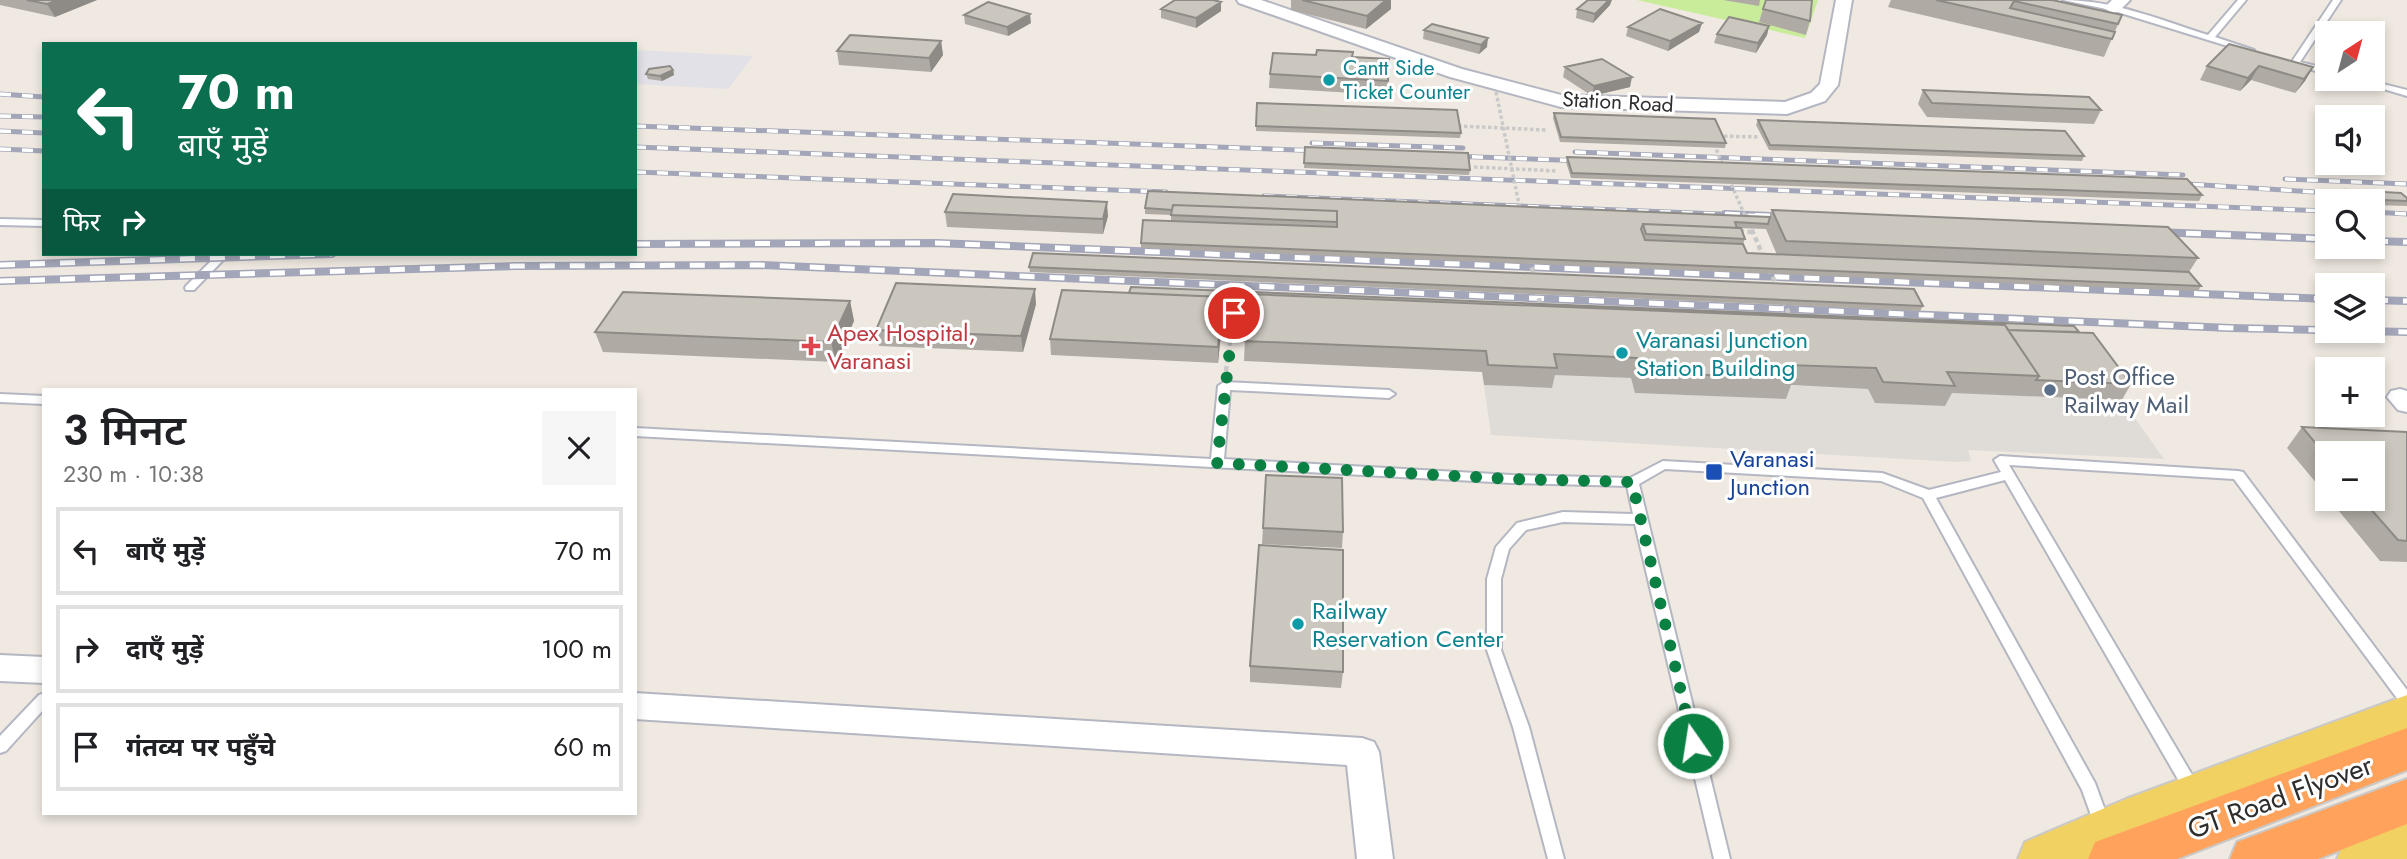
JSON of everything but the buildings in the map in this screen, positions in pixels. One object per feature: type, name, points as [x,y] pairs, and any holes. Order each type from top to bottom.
[{"type":"highway","name":"GT Road Flyover","points":[[2109,845],[2407,750]]},
{"type":"highway","name":"GT Road Flyover","points":[[2256,859],[2398,837]]},
{"type":"main road","points":[[2044,859],[2109,845],[2197,796],[2407,715]]},
{"type":"street","name":"Station Road","points":[[1245,0],[1457,73],[1561,101],[1787,108],[1818,97],[1829,85],[1844,0]]},
{"type":"street","points":[[0,668],[42,670]]},
{"type":"street","points":[[637,706],[1362,752],[1374,859]]},
{"type":"lane","points":[[2067,0],[2117,4],[2209,38],[2258,52]]},
{"type":"lane","points":[[2209,38],[2242,0]]},
{"type":"lane","points":[[2295,63],[2337,0]]},
{"type":"lane","points":[[2283,60],[2315,68]]},
{"type":"lane","points":[[2385,87],[2407,93]]},
{"type":"lane","points":[[0,222],[42,223]]},
{"type":"lane","points":[[190,288],[203,277],[206,268],[221,256]]},
{"type":"lane","points":[[206,268],[227,267]]},
{"type":"lane","points":[[1217,463],[1224,386],[1389,394]]},
{"type":"lane","points":[[0,398],[42,400]]},
{"type":"lane","points":[[637,432],[1512,479],[1632,482],[1663,465],[1882,477],[1928,495],[2008,475]]},
{"type":"lane","points":[[2197,796],[2000,460],[2238,475],[2407,701]]},
{"type":"lane","points":[[1632,482],[1722,859]]},
{"type":"lane","points":[[1928,495],[2089,788],[2109,845]]},
{"type":"lane","points":[[1556,859],[1521,727],[1494,650],[1494,579],[1503,547],[1522,526],[1563,516],[1641,519]]},
{"type":"lane","points":[[0,747],[42,701]]},
{"type":"path","points":[[1496,92],[1522,221]]},
{"type":"path","points":[[1458,127],[1547,130]]},
{"type":"path","points":[[1760,138],[1710,136],[1791,320]]},
{"type":"path","points":[[1475,167],[1557,171]]},
{"type":"path","points":[[1727,175],[1739,176]]},
{"type":"path","points":[[1727,231],[1752,232]]},
{"type":"path","points":[[1528,247],[1543,320]]},
{"type":"path","points":[[1751,257],[1764,258]]},
{"type":"path","points":[[1224,386],[1234,313]]},
{"type":"shaded area","points":[[637,50],[753,56],[728,89],[637,84]]},
{"type":"shaded area","points":[[1549,374],[1631,378],[1636,393],[1785,399],[1780,385],[2122,400],[2164,459],[1968,450],[1971,461],[1956,462],[1491,435],[1484,385],[1551,388]]},
{"type":"green space","points":[[1637,0],[1818,0],[1805,38]]},
{"type":"railway","points":[[0,94],[42,97]]},
{"type":"railway","points":[[0,116],[42,117]]},
{"type":"railway","points":[[637,126],[1324,151]]},
{"type":"railway","points":[[0,131],[42,133]]},
{"type":"railway","points":[[1312,143],[1463,148]]},
{"type":"railway","points":[[637,147],[2315,211]]},
{"type":"railway","points":[[0,149],[42,151]]},
{"type":"railway","points":[[1575,152],[2183,175]]},
{"type":"railway","points":[[1450,156],[1587,161]]},
{"type":"railway","points":[[637,172],[1166,192]]},
{"type":"railway","points":[[2285,179],[2407,184]]},
{"type":"railway","points":[[2171,183],[2315,192]]},
{"type":"railway","points":[[1264,196],[1760,216]]},
{"type":"railway","points":[[2385,213],[2407,214]]},
{"type":"railway","points":[[1725,214],[1760,216]]},
{"type":"railway","points":[[1760,216],[1769,216]]},
{"type":"railway","points":[[1760,216],[1789,217]]},
{"type":"railway","points":[[2156,232],[2315,238]]},
{"type":"railway","points":[[2385,241],[2407,242]]},
{"type":"railway","points":[[637,244],[936,243],[2315,298]]},
{"type":"railway","points":[[0,265],[272,256]]},
{"type":"railway","points":[[0,281],[515,266],[761,265],[2230,328],[2407,332]]},
{"type":"railway","points":[[2385,300],[2407,301]]},
{"type":"place","name":"Cantt Side Ticket Counter","points":[[1329,80]]},
{"type":"place","name":"Apex Hospital, Varanasi","points":[[811,346]]},
{"type":"place","name":"Varanasi Junction Station Building","points":[[1622,353]]},
{"type":"place","name":"Post Office Railway Mail","points":[[2050,390]]},
{"type":"place","name":"Varanasi Junction","points":[[1714,472]]},
{"type":"place","name":"Railway Reservation Center","points":[[1298,624]]},
{"type":"route","points":[[1234,313],[1217,463],[1512,479],[1632,482],[1693,743]]}]
